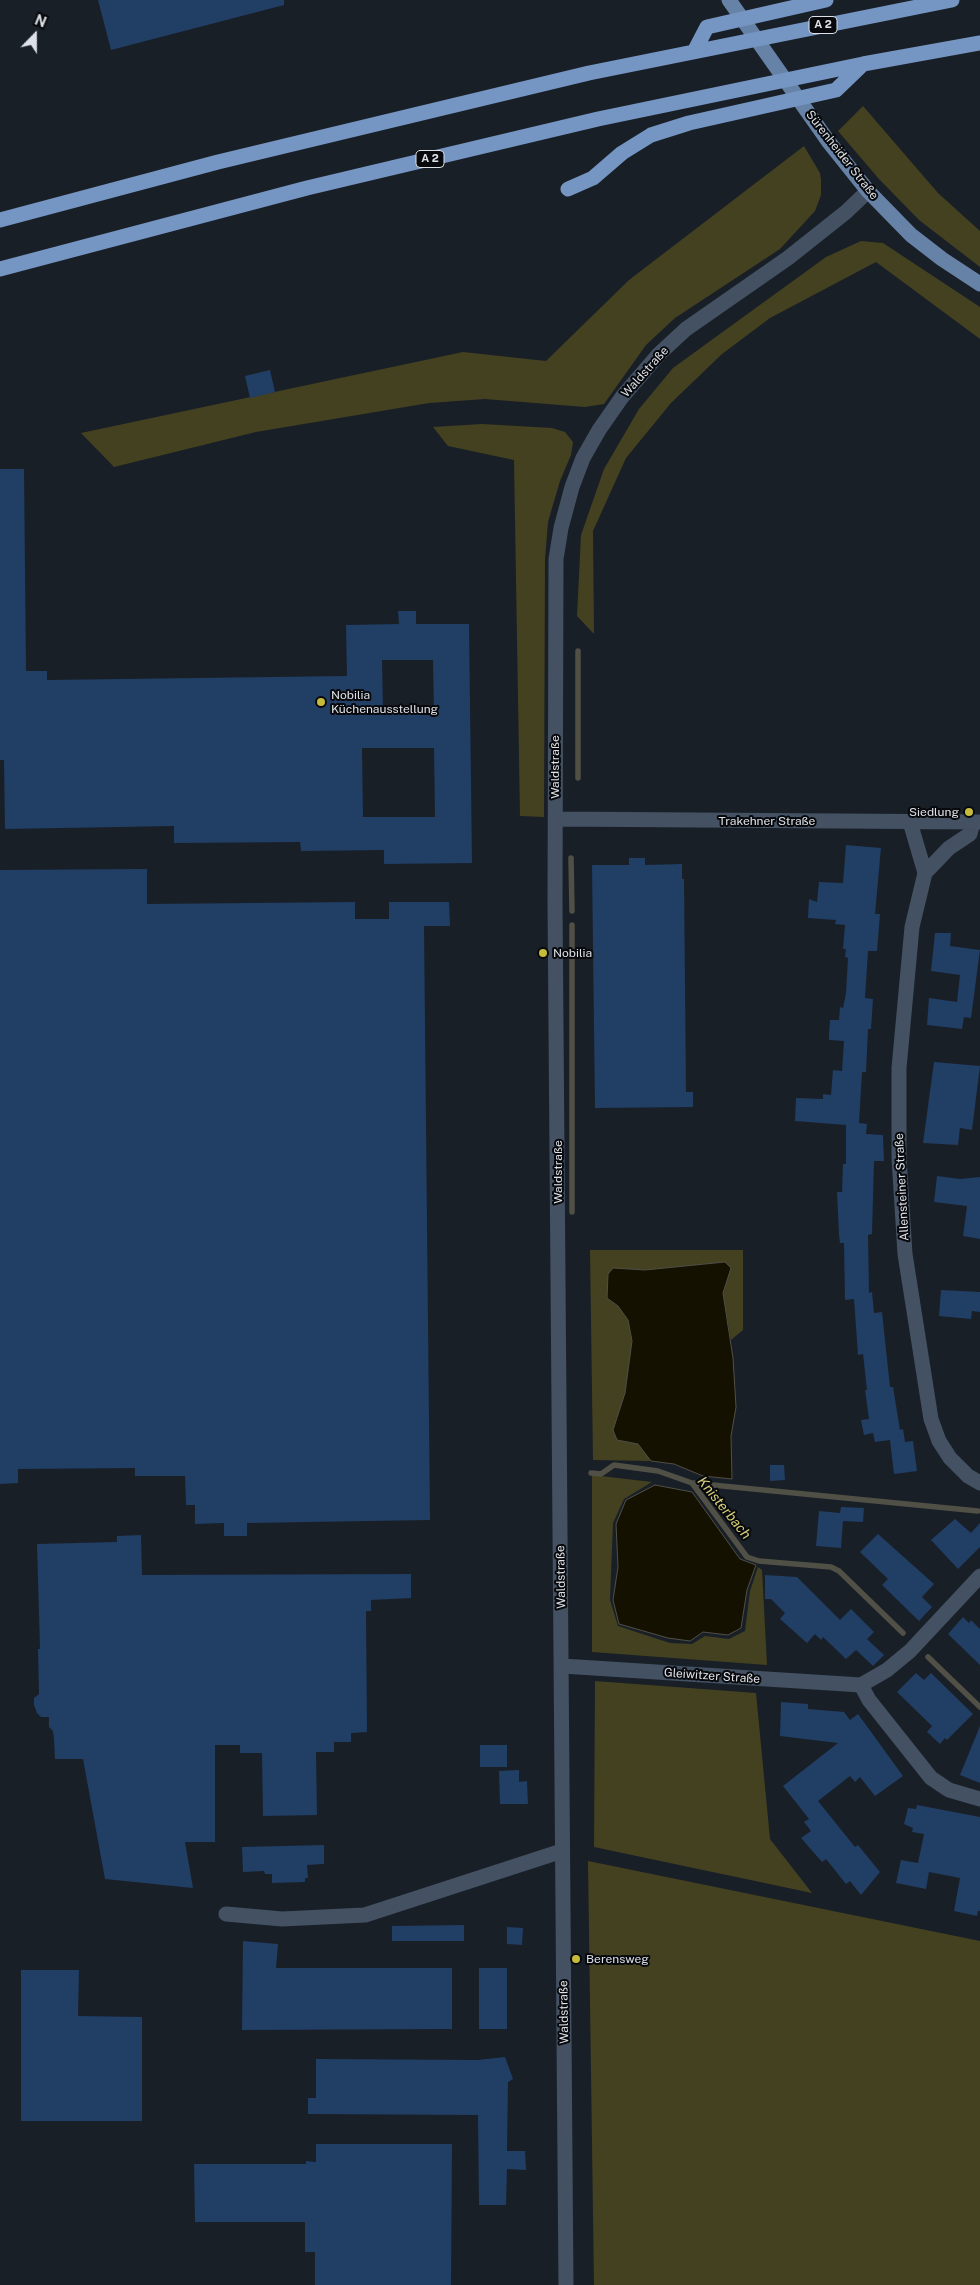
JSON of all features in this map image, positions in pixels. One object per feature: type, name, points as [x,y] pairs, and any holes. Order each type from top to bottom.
[{"type":"highway","points":[[695,50],[707,27],[826,0]]},
{"type":"highway","name":"A 2","points":[[0,220],[218,162],[424,112],[695,50],[952,0]]},
{"type":"highway","name":"A 2","points":[[0,269],[327,183],[598,119],[863,64],[980,43]]},
{"type":"highway","points":[[568,188],[593,178],[622,153],[651,135],[689,123],[836,90],[863,64]]},
{"type":"main road","name":"Sürenheider Straße","points":[[729,0],[828,141],[868,191],[911,235],[942,259],[980,284]]},
{"type":"street","name":"Waldstraße","points":[[566,2285],[555,819],[556,559],[561,528],[572,487],[583,458],[599,430],[622,397],[666,348],[686,329],[788,258],[846,212],[868,191]]},
{"type":"street","name":"Trakehner Straße","points":[[555,819],[625,822],[976,822]]},
{"type":"street","name":"Allensteiner Straße","points":[[910,822],[925,873],[912,927],[899,1068],[899,1158],[905,1254],[931,1419],[939,1441],[950,1458],[968,1476],[980,1483]]},
{"type":"street","points":[[925,873],[949,848],[970,834],[976,822]]},
{"type":"street","points":[[977,1585],[910,1651],[886,1670],[862,1685],[869,1700],[931,1778],[949,1790],[980,1799]]},
{"type":"street","name":"Gleiwitzer Straße","points":[[562,1666],[862,1685]]},
{"type":"street","points":[[226,1914],[282,1919],[365,1914],[562,1851]]},
{"type":"shaded area","points":[[863,106],[938,193],[980,231],[980,267],[919,220],[879,179],[838,131]]},
{"type":"shaded area","points":[[804,146],[820,173],[821,195],[815,211],[780,249],[675,318],[646,345],[604,404],[585,407],[485,399],[429,403],[256,432],[114,467],[81,433],[463,352],[546,361],[629,280]]},
{"type":"shaded area","points":[[861,241],[883,243],[980,307],[980,339],[876,262],[770,318],[722,354],[671,403],[626,458],[593,531],[594,634],[577,616],[581,535],[604,469],[639,409],[673,368],[826,257]]},
{"type":"shaded area","points":[[482,424],[552,428],[565,432],[573,442],[571,455],[560,481],[548,522],[545,560],[544,817],[520,816],[514,460],[448,446],[433,427]]},
{"type":"shaded area","points":[[590,1250],[743,1250],[743,1330],[731,1340],[723,1293],[731,1268],[725,1262],[645,1270],[614,1268],[607,1298],[618,1306],[628,1320],[632,1341],[625,1393],[613,1430],[617,1440],[638,1444],[651,1461],[593,1460]]},
{"type":"shaded area","points":[[725,1262],[731,1268],[723,1293],[733,1358],[736,1407],[731,1436],[732,1479],[703,1476],[674,1464],[651,1461],[638,1444],[617,1440],[613,1430],[625,1393],[632,1341],[628,1320],[618,1306],[607,1298],[608,1274],[613,1268],[645,1270]]},
{"type":"shaded area","points":[[592,1475],[652,1482],[624,1499],[613,1523],[610,1600],[618,1626],[670,1643],[692,1644],[705,1636],[729,1639],[745,1631],[750,1591],[758,1567],[762,1570],[767,1665],[592,1652]]},
{"type":"shaded area","points":[[655,1485],[692,1492],[740,1559],[756,1565],[747,1590],[741,1628],[728,1635],[703,1632],[690,1641],[668,1638],[619,1624],[613,1600],[618,1567],[616,1524],[626,1500]]},
{"type":"shaded area","points":[[595,1681],[756,1693],[770,1839],[812,1893],[594,1847]]},
{"type":"shaded area","points":[[588,1861],[980,1941],[980,2285],[594,2285]]},
{"type":"building","points":[[98,0],[284,0],[284,5],[111,50]]},
{"type":"building","points":[[270,370],[275,392],[250,398],[245,376]]},
{"type":"building","points":[[0,469],[24,469],[26,671],[47,671],[47,680],[347,676],[346,625],[399,624],[398,611],[416,611],[416,624],[469,624],[472,863],[384,864],[384,850],[301,851],[300,842],[174,843],[174,826],[5,829],[4,760],[0,760]],"holes":[[[382,660],[433,660],[434,710],[383,711]],[[362,748],[434,748],[435,817],[363,817]]]},
{"type":"building","points":[[846,845],[881,848],[875,914],[880,914],[877,951],[868,951],[865,998],[873,999],[871,1029],[868,1029],[866,1072],[862,1072],[859,1123],[867,1124],[866,1134],[883,1135],[884,1161],[874,1161],[872,1234],[868,1235],[869,1293],[872,1292],[874,1313],[882,1312],[890,1387],[893,1387],[900,1430],[903,1429],[905,1442],[913,1441],[917,1471],[894,1474],[890,1440],[875,1442],[873,1433],[864,1435],[861,1420],[869,1419],[863,1354],[858,1355],[854,1299],[845,1300],[844,1243],[840,1243],[839,1235],[837,1192],[842,1192],[843,1164],[846,1164],[846,1125],[795,1121],[796,1098],[823,1099],[823,1094],[831,1095],[833,1070],[842,1071],[844,1041],[829,1040],[829,1035],[830,1020],[839,1020],[840,1007],[843,1008],[846,993],[848,958],[845,957],[846,949],[843,949],[845,925],[835,924],[836,920],[808,918],[809,899],[817,902],[819,882],[843,883]]},
{"type":"building","points":[[629,858],[645,858],[645,865],[682,864],[682,879],[684,879],[686,1092],[693,1092],[693,1107],[595,1108],[592,865],[629,865]]},
{"type":"building","points":[[147,869],[147,904],[355,902],[355,919],[389,919],[389,902],[449,902],[450,926],[424,926],[430,1520],[247,1523],[247,1536],[224,1536],[224,1523],[195,1524],[195,1505],[186,1505],[185,1476],[135,1476],[135,1468],[18,1469],[18,1483],[0,1484],[0,870]]},
{"type":"building","points":[[935,933],[951,933],[950,946],[980,950],[971,1018],[964,1017],[962,1029],[927,1025],[929,998],[957,1002],[960,975],[931,971]]},
{"type":"building","points":[[934,1062],[980,1066],[972,1130],[960,1128],[958,1145],[923,1143]]},
{"type":"building","points":[[937,1176],[960,1179],[980,1177],[980,1239],[963,1236],[967,1206],[934,1202]]},
{"type":"building","points":[[941,1290],[980,1292],[980,1312],[972,1311],[971,1319],[939,1316]]},
{"type":"building","points":[[770,1465],[784,1465],[785,1480],[770,1481]]},
{"type":"building","points":[[841,1507],[864,1508],[863,1522],[843,1521],[841,1548],[816,1546],[819,1511],[840,1513]]},
{"type":"building","points":[[955,1519],[971,1533],[980,1523],[980,1547],[958,1569],[931,1540]]},
{"type":"building","points":[[878,1534],[934,1584],[922,1597],[932,1607],[919,1621],[882,1585],[888,1579],[860,1552]]},
{"type":"building","points":[[141,1535],[142,1575],[411,1574],[411,1598],[371,1600],[371,1611],[366,1611],[367,1732],[351,1733],[351,1742],[334,1742],[334,1752],[316,1752],[317,1815],[263,1816],[262,1753],[240,1753],[240,1745],[215,1745],[215,1842],[185,1842],[193,1888],[105,1879],[83,1759],[55,1759],[53,1731],[49,1727],[49,1717],[41,1717],[34,1705],[34,1698],[39,1694],[38,1649],[40,1649],[37,1544],[117,1542],[117,1536]]},
{"type":"building","points":[[765,1575],[797,1577],[840,1620],[851,1609],[874,1632],[867,1639],[884,1655],[873,1666],[856,1650],[846,1659],[823,1637],[821,1640],[815,1634],[807,1643],[780,1619],[785,1613],[771,1599],[765,1599]]},
{"type":"building","points":[[963,1617],[969,1623],[971,1620],[980,1629],[980,1665],[948,1634]]},
{"type":"building","points":[[916,1673],[924,1680],[931,1673],[973,1714],[947,1740],[945,1738],[940,1744],[927,1732],[932,1726],[897,1692]]},
{"type":"building","points":[[781,1702],[808,1704],[808,1709],[844,1712],[850,1720],[858,1714],[903,1776],[875,1796],[860,1777],[855,1782],[850,1776],[818,1801],[855,1847],[858,1845],[880,1872],[861,1895],[850,1881],[846,1884],[826,1859],[822,1862],[801,1838],[811,1831],[804,1822],[809,1819],[783,1786],[838,1743],[780,1736]]},
{"type":"building","points":[[980,1726],[980,1783],[960,1775]]},
{"type":"building","points":[[480,1745],[507,1745],[507,1767],[480,1767]]},
{"type":"building","points":[[519,1770],[519,1782],[527,1781],[528,1804],[500,1804],[499,1771]]},
{"type":"building","points":[[917,1805],[980,1817],[980,1911],[978,1911],[977,1916],[954,1911],[960,1878],[929,1872],[926,1889],[896,1883],[901,1860],[918,1863],[924,1834],[912,1832],[913,1828],[904,1824],[908,1808],[916,1809]]},
{"type":"building","points":[[324,1845],[324,1864],[307,1865],[308,1878],[305,1878],[305,1882],[272,1883],[272,1874],[265,1874],[264,1871],[243,1872],[242,1847]]},
{"type":"building","points":[[464,1925],[464,1941],[392,1941],[392,1926]]},
{"type":"building","points":[[507,1927],[523,1928],[522,1945],[507,1944]]},
{"type":"building","points":[[243,1941],[278,1944],[276,1968],[452,1968],[452,2029],[242,2030]]},
{"type":"building","points":[[479,1968],[507,1968],[507,2029],[479,2029]]},
{"type":"building","points":[[21,1970],[79,1970],[78,2016],[142,2017],[142,2121],[21,2121]]},
{"type":"building","points":[[505,2057],[513,2079],[508,2082],[507,2151],[525,2151],[526,2170],[507,2169],[506,2205],[479,2205],[478,2115],[308,2114],[308,2098],[316,2098],[316,2059],[478,2060]]},
{"type":"building","points":[[316,2144],[452,2144],[451,2285],[315,2285],[315,2252],[305,2252],[305,2222],[195,2222],[194,2164],[306,2164],[306,2161],[316,2162]]},
{"type":"waterway","points":[[578,651],[578,778]]},
{"type":"waterway","points":[[571,858],[572,911]]},
{"type":"waterway","points":[[572,925],[572,1212]]},
{"type":"waterway","name":"Knisterbach","points":[[591,1473],[601,1474],[614,1465],[658,1471],[692,1483],[747,1557],[759,1561],[831,1567],[839,1571],[903,1633]]},
{"type":"waterway","points":[[692,1483],[978,1511]]},
{"type":"waterway","name":"Knisterbach","points":[[928,1657],[980,1707]]},
{"type":"place","name":"Nobilia Küchenausstellung","points":[[321,702]]},
{"type":"place","name":"Siedlung","points":[[969,812]]},
{"type":"place","name":"Nobilia","points":[[543,953]]},
{"type":"place","name":"Berensweg","points":[[576,1959]]}]
